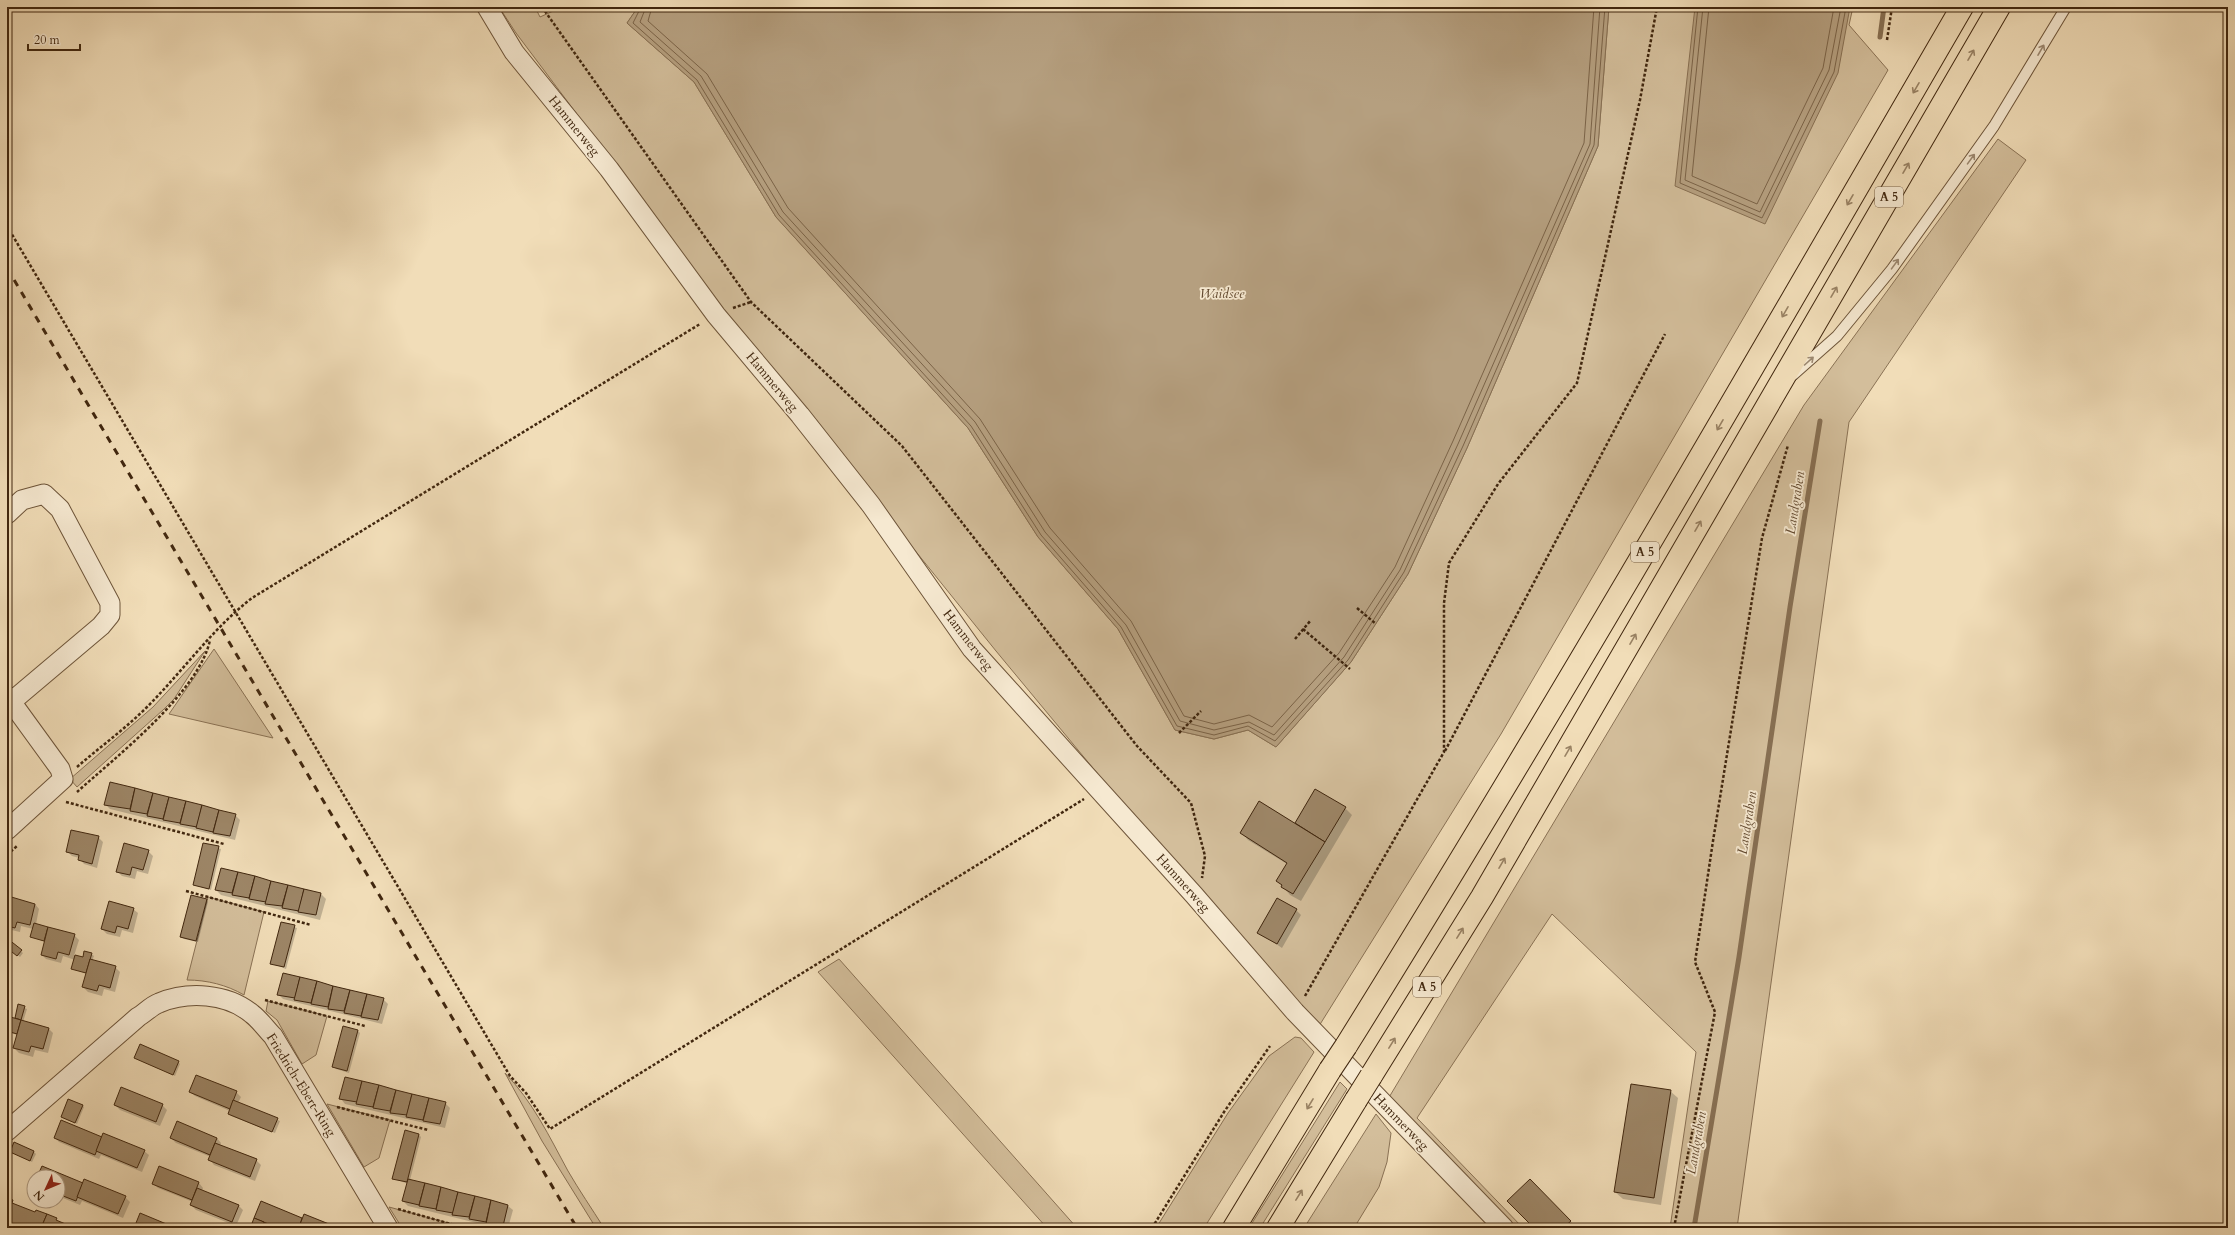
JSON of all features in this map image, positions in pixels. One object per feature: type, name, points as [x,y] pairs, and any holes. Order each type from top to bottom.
[{"type":"highway","name":"A 5","points":[[1234,1228],[1513,774],[1690,477],[1962,7]]},
{"type":"highway","name":"A 5","points":[[1278,1228],[1482,897],[1780,387],[1999,7]]},
{"type":"street","name":"Hammerweg","points":[[487,7],[514,52],[609,169],[716,315],[800,415],[871,504],[972,649],[1098,790],[1194,894],[1295,1012],[1504,1228]]},
{"type":"street","points":[[7,514],[22,500],[44,494],[60,509],[110,603],[110,615],[101,626],[9,699],[60,769],[63,779],[13,838]]},
{"type":"street","name":"Friedrich-Ebert-Ring","points":[[7,1131],[138,1017],[158,1004],[192,996],[223,999],[251,1013],[273,1036],[388,1228]]},
{"type":"lane","points":[[1935,54],[1950,7]]},
{"type":"lane","points":[[1780,387],[1837,336],[1892,269],[1994,126],[2021,84],[2066,7]]},
{"type":"path","points":[[542,7],[751,302],[902,446],[1137,746],[1191,803],[1205,856],[1201,883],[1194,894]]},
{"type":"path","points":[[545,12],[554,7]]},
{"type":"path","points":[[1444,752],[1444,603],[1449,563],[1498,484],[1577,383],[1640,100],[1657,7]]},
{"type":"path","points":[[1887,40],[1892,7]]},
{"type":"path","points":[[7,226],[510,1076],[526,1093],[550,1129],[1075,806],[1098,790]]},
{"type":"path","points":[[63,779],[146,708],[235,611],[272,585],[716,315]]},
{"type":"path","points":[[1295,1012],[1328,958],[1444,752],[1665,334]]},
{"type":"path","points":[[1674,1228],[1715,1012],[1695,962],[1709,864],[1762,538],[1788,445]]},
{"type":"path","points":[[1357,608],[1376,624]]},
{"type":"path","points":[[1295,639],[1311,620]]},
{"type":"path","points":[[1303,629],[1350,669]]},
{"type":"path","points":[[76,793],[167,710],[207,654],[210,639]]},
{"type":"path","points":[[1179,733],[1201,711]]},
{"type":"path","points":[[60,807],[71,798]]},
{"type":"path","points":[[66,802],[224,844]]},
{"type":"path","points":[[7,855],[13,838]]},
{"type":"path","points":[[186,891],[311,925]]},
{"type":"path","points":[[262,999],[365,1026]]},
{"type":"path","points":[[1152,1228],[1224,1112],[1270,1046]]},
{"type":"path","points":[[312,1100],[428,1130]]},
{"type":"path","points":[[372,1202],[465,1228]]},
{"type":"shaded area","points":[[499,7],[535,7],[540,17],[562,7],[638,7],[627,23],[694,82],[776,217],[968,428],[1038,537],[1118,629],[1175,730],[1214,739],[1248,730],[1276,747],[1351,662],[1408,574],[1467,448],[1598,146],[1609,7],[1853,7],[1849,25],[1888,70],[1501,734],[1319,1026],[1107,785],[996,651],[730,321],[673,242],[516,33]]},
{"type":"shaded area","points":[[1998,139],[2026,160],[1849,422],[1737,1228],[1670,1228],[1696,1052],[1552,914],[1417,1118],[1523,1228],[1505,1228],[1385,1104],[1804,405]]},
{"type":"shaded area","points":[[214,649],[273,738],[169,714]]},
{"type":"shaded area","points":[[205,651],[174,699],[77,787],[70,779],[153,707]]},
{"type":"shaded area","points":[[208,897],[264,912],[244,995],[231,988],[217,984],[187,980]]},
{"type":"shaded area","points":[[839,959],[1077,1228],[1047,1228],[818,972]]},
{"type":"shaded area","points":[[268,1001],[327,1016],[316,1055],[302,1064],[277,1020],[266,1011]]},
{"type":"shaded area","points":[[1295,1037],[1301,1038],[1314,1052],[1204,1228],[1156,1228],[1228,1113],[1269,1056]]},
{"type":"shaded area","points":[[505,1073],[532,1108],[572,1178],[604,1228],[596,1228],[542,1141]]},
{"type":"shaded area","points":[[1340,1082],[1347,1089],[1260,1228],[1249,1228]]},
{"type":"shaded area","points":[[327,1104],[390,1120],[379,1158],[364,1167]]},
{"type":"shaded area","points":[[1376,1114],[1391,1133],[1387,1162],[1379,1187],[1354,1228],[1304,1228]]},
{"type":"shaded area","points":[[389,1207],[452,1224],[452,1228],[402,1228]]},
{"type":"water","name":"Waidsee","points":[[638,7],[1609,7],[1598,146],[1467,448],[1408,574],[1351,662],[1276,747],[1248,730],[1214,739],[1175,730],[1118,629],[1038,537],[968,428],[776,217],[694,82],[627,23]]},
{"type":"water","points":[[1695,7],[1850,7],[1838,73],[1765,224],[1675,186]]},
{"type":"building","points":[[110,782],[135,788],[130,809],[104,805]]},
{"type":"building","points":[[135,788],[153,793],[147,814],[130,811]]},
{"type":"building","points":[[1315,789],[1346,807],[1325,842],[1295,823]]},
{"type":"building","points":[[153,793],[169,797],[163,819],[147,816]]},
{"type":"building","points":[[169,797],[186,801],[180,823],[163,820]]},
{"type":"building","points":[[186,801],[202,805],[197,827],[180,824]]},
{"type":"building","points":[[1259,801],[1325,842],[1293,894],[1281,887],[1282,885],[1276,881],[1287,863],[1240,833]]},
{"type":"building","points":[[202,805],[219,810],[213,832],[196,828]]},
{"type":"building","points":[[219,810],[236,814],[230,836],[213,833]]},
{"type":"building","points":[[71,830],[99,836],[92,864],[78,860],[79,855],[66,852]]},
{"type":"building","points":[[124,843],[149,850],[143,870],[132,867],[130,875],[116,872]]},
{"type":"building","points":[[203,843],[219,846],[209,889],[193,885]]},
{"type":"building","points":[[221,868],[238,872],[232,893],[215,890]]},
{"type":"building","points":[[238,872],[255,876],[249,898],[232,895]]},
{"type":"building","points":[[255,876],[271,881],[266,902],[249,899]]},
{"type":"building","points":[[271,881],[288,885],[282,906],[265,904]]},
{"type":"building","points":[[288,885],[304,889],[299,911],[282,908]]},
{"type":"building","points":[[304,889],[321,893],[316,915],[298,912]]},
{"type":"building","points":[[191,895],[207,899],[196,941],[180,937]]},
{"type":"building","points":[[8,896],[35,904],[30,925],[17,922],[15,928],[7,926]]},
{"type":"building","points":[[1277,898],[1297,909],[1277,944],[1257,933]]},
{"type":"building","points":[[109,901],[134,908],[128,929],[117,926],[115,933],[101,929]]},
{"type":"building","points":[[281,922],[295,925],[284,967],[270,964]]},
{"type":"building","points":[[34,923],[48,927],[44,941],[30,937]]},
{"type":"building","points":[[48,927],[75,934],[69,955],[58,952],[56,959],[41,955]]},
{"type":"building","points":[[8,939],[22,950],[17,956],[7,948]]},
{"type":"building","points":[[84,951],[92,953],[86,973],[71,969],[75,955],[83,957]]},
{"type":"building","points":[[90,959],[116,966],[110,988],[99,985],[97,991],[82,987]]},
{"type":"building","points":[[283,973],[300,977],[295,998],[277,995]]},
{"type":"building","points":[[300,977],[317,981],[311,1003],[294,1000]]},
{"type":"building","points":[[317,981],[333,986],[328,1007],[311,1004]]},
{"type":"building","points":[[333,986],[350,990],[344,1011],[328,1009]]},
{"type":"building","points":[[350,990],[367,994],[361,1016],[344,1013]]},
{"type":"building","points":[[367,994],[384,998],[378,1020],[361,1017]]},
{"type":"building","points":[[18,1004],[25,1006],[21,1020],[15,1018]]},
{"type":"building","points":[[7,1016],[21,1020],[17,1034],[7,1031]]},
{"type":"building","points":[[21,1020],[49,1028],[43,1049],[31,1046],[29,1052],[13,1048]]},
{"type":"building","points":[[343,1026],[358,1030],[347,1071],[332,1067]]},
{"type":"building","points":[[140,1044],[179,1061],[173,1075],[134,1058]]},
{"type":"building","points":[[196,1075],[237,1091],[230,1109],[189,1092]]},
{"type":"building","points":[[345,1077],[362,1081],[357,1102],[339,1099]]},
{"type":"building","points":[[362,1081],[379,1085],[373,1107],[356,1104]]},
{"type":"building","points":[[1631,1084],[1671,1090],[1654,1198],[1614,1192]]},
{"type":"building","points":[[379,1085],[396,1090],[390,1111],[373,1108]]},
{"type":"building","points":[[121,1087],[163,1104],[156,1122],[114,1105]]},
{"type":"building","points":[[396,1090],[412,1094],[407,1115],[390,1113]]},
{"type":"building","points":[[412,1094],[429,1098],[423,1120],[406,1117]]},
{"type":"building","points":[[429,1098],[446,1102],[440,1124],[423,1121]]},
{"type":"building","points":[[68,1099],[83,1105],[75,1123],[61,1117]]},
{"type":"building","points":[[233,1100],[278,1118],[272,1132],[228,1114]]},
{"type":"building","points":[[61,1120],[102,1137],[95,1155],[54,1138]]},
{"type":"building","points":[[177,1121],[217,1138],[210,1155],[170,1138]]},
{"type":"building","points":[[405,1130],[419,1134],[407,1182],[392,1179]]},
{"type":"building","points":[[103,1133],[145,1150],[137,1168],[96,1151]]},
{"type":"building","points":[[14,1142],[34,1151],[30,1161],[10,1152]]},
{"type":"building","points":[[215,1143],[257,1159],[250,1177],[208,1160]]},
{"type":"building","points":[[42,1166],[49,1169],[41,1169]]},
{"type":"building","points":[[159,1166],[199,1182],[192,1200],[152,1184]]},
{"type":"building","points":[[66,1176],[83,1183],[76,1201],[66,1197]]},
{"type":"building","points":[[84,1179],[126,1196],[118,1214],[77,1197]]},
{"type":"building","points":[[408,1179],[425,1183],[419,1205],[402,1201]]},
{"type":"building","points":[[1530,1179],[1571,1221],[1563,1228],[1534,1228],[1507,1201]]},
{"type":"building","points":[[425,1183],[441,1187],[436,1209],[419,1206]]},
{"type":"building","points":[[441,1187],[458,1192],[453,1213],[436,1210]]},
{"type":"building","points":[[197,1188],[239,1205],[232,1222],[190,1205]]},
{"type":"building","points":[[458,1192],[475,1196],[469,1217],[452,1215]]},
{"type":"building","points":[[475,1196],[491,1200],[486,1222],[469,1219]]},
{"type":"building","points":[[7,1198],[13,1200],[12,1203],[26,1209],[35,1212],[36,1210],[47,1214],[41,1228],[7,1228]]},
{"type":"building","points":[[491,1200],[508,1205],[503,1226],[486,1224]]},
{"type":"building","points":[[261,1201],[302,1218],[299,1228],[278,1228],[254,1218]]},
{"type":"building","points":[[140,1213],[176,1228],[134,1228]]},
{"type":"building","points":[[47,1214],[57,1218],[56,1220],[75,1228],[41,1228]]},
{"type":"building","points":[[304,1214],[339,1228],[299,1227]]},
{"type":"building","points":[[254,1218],[264,1222],[262,1228],[251,1226]]},
{"type":"waterway","name":"Landgraben","points":[[1880,37],[1884,7]]},
{"type":"waterway","name":"Landgraben","points":[[1694,1228],[1739,957],[1790,607],[1820,421]]},
{"type":"railway","points":[[7,268],[577,1228]]}]
